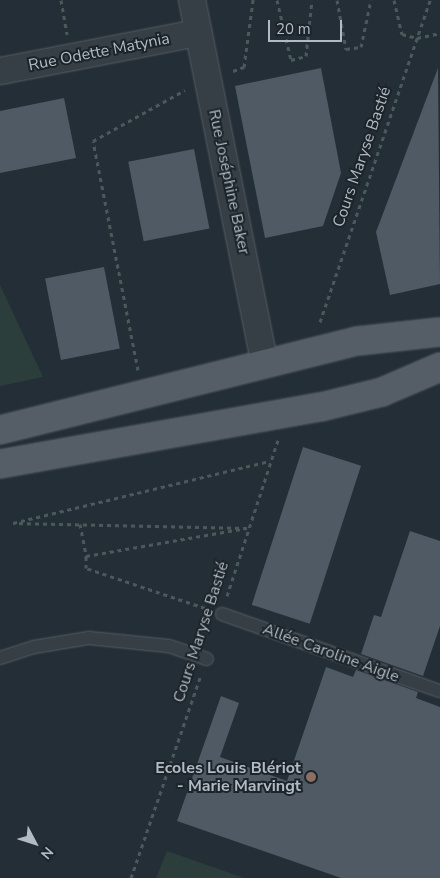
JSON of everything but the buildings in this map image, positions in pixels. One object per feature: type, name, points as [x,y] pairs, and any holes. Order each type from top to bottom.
[{"type":"main road","points":[[0,430],[358,341],[440,332]]},
{"type":"main road","points":[[0,464],[321,407],[382,392],[440,367]]},
{"type":"street","name":"Rue Joséphine Baker","points":[[192,0],[265,364]]},
{"type":"street","name":"Rue Odette Matynia","points":[[0,71],[198,33]]},
{"type":"lane","name":"Allée Caroline Aigle","points":[[222,614],[440,691]]},
{"type":"lane","points":[[0,658],[34,647],[89,638],[169,646],[207,659]]},
{"type":"path","points":[[61,0],[72,57]]},
{"type":"path","points":[[139,374],[93,141],[207,80],[244,67],[253,0]]},
{"type":"path","points":[[277,0],[291,60],[306,56],[312,0]]},
{"type":"path","points":[[337,0],[346,49],[361,47],[371,0]]},
{"type":"path","points":[[394,0],[402,34],[417,38],[440,33]]},
{"type":"path","name":"Cours Maryse Bastié","points":[[320,322],[430,0]]},
{"type":"path","name":"Cours Maryse Bastié","points":[[222,614],[246,528],[280,435]]},
{"type":"path","points":[[246,528],[13,523],[270,461]]},
{"type":"path","points":[[80,524],[86,556],[86,568],[222,614]]},
{"type":"path","points":[[86,556],[246,528]]},
{"type":"path","name":"Cours Maryse Bastié","points":[[131,878],[207,659]]},
{"type":"shaded area","points":[[0,285],[43,377],[0,386]]},
{"type":"shaded area","points":[[167,851],[244,878],[156,878]]},
{"type":"place","name":"Ecoles Louis Blériot - Marie Marvingt","points":[[311,777]]}]
